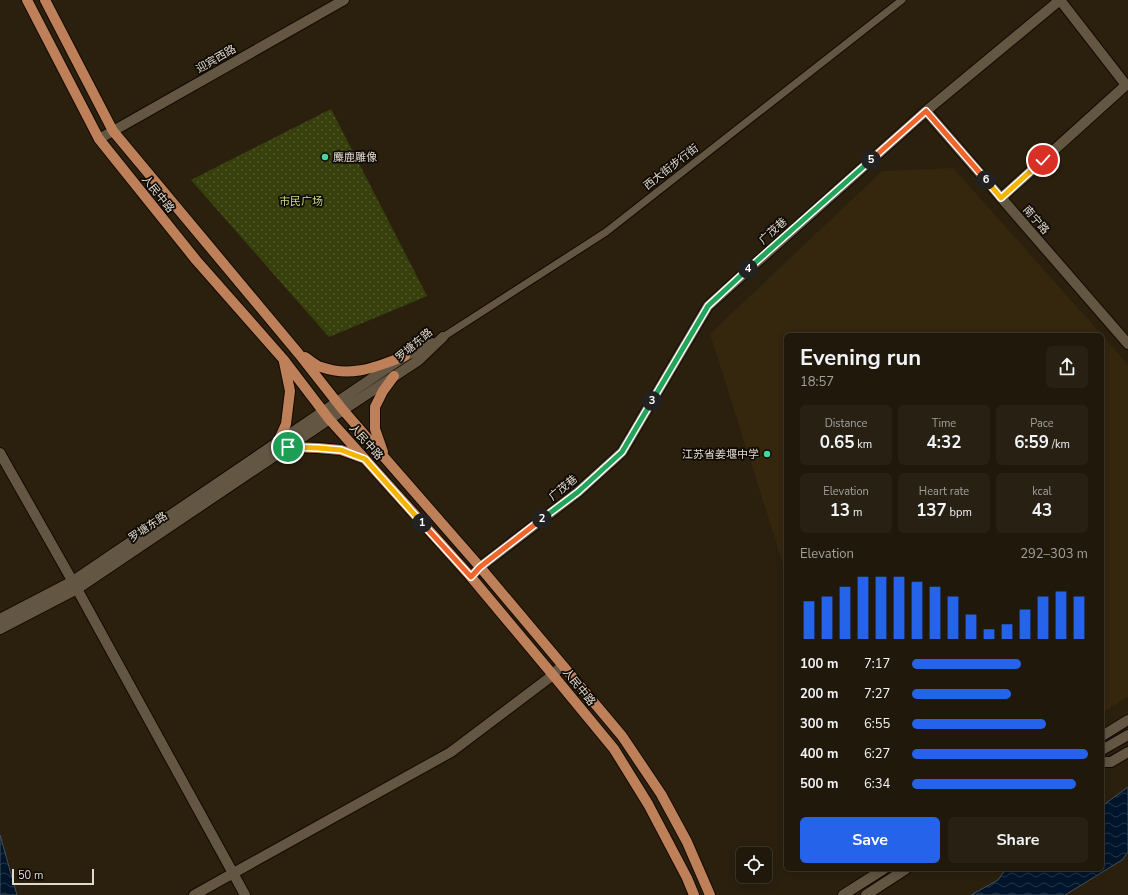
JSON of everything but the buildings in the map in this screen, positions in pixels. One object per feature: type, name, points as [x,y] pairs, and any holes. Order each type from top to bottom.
[{"type":"main road","name":"人民中路","points":[[27,0],[99,139],[196,260],[284,360],[326,415],[471,577],[553,674],[614,750],[648,804],[687,878],[694,895]]},
{"type":"main road","name":"人民中路","points":[[45,0],[113,131],[299,354],[339,406],[480,567],[622,736],[661,794],[687,842],[710,895]]},
{"type":"main road","points":[[299,354],[320,366],[343,372],[369,369],[405,356]]},
{"type":"main road","points":[[278,442],[286,424],[290,391],[284,360]]},
{"type":"main road","points":[[384,458],[375,429],[375,407],[383,391],[394,376]]},
{"type":"main road","points":[[288,447],[341,450],[365,459]]},
{"type":"main road","points":[[687,878],[689,895]]},
{"type":"main road","points":[[706,884],[718,895]]},
{"type":"street","name":"迎宾西路","points":[[99,139],[344,0]]},
{"type":"street","name":"西大街步行街","points":[[442,337],[606,232],[902,0]]},
{"type":"street","name":"广茂巷","points":[[471,577],[480,567],[578,492],[622,452],[708,306],[926,111],[1060,0]]},
{"type":"street","points":[[1001,198],[1126,85],[1060,0]]},
{"type":"street","name":"南宁路","points":[[926,111],[1128,344]]},
{"type":"street","name":"罗塘东路","points":[[0,619],[75,585],[278,442],[339,406],[405,356],[442,337]]},
{"type":"street","name":"罗塘东路","points":[[339,406],[394,376],[419,360],[442,337]]},
{"type":"street","name":"罗塘东路","points":[[0,629],[75,585],[288,447],[326,415]]},
{"type":"street","points":[[0,453],[75,585],[245,895]]},
{"type":"street","points":[[194,895],[451,752],[553,674],[562,665]]},
{"type":"street","points":[[1104,735],[1128,720]]},
{"type":"street","points":[[1104,749],[1128,735]]},
{"type":"street","points":[[1106,762],[1128,752]]},
{"type":"street","points":[[843,895],[881,871]]},
{"type":"street","points":[[866,895],[903,871]]},
{"type":"shaded area","name":"江苏省姜堰中学","points":[[953,168],[1100,333],[784,333],[784,567],[710,334],[882,171]]},
{"type":"shaded area","points":[[1104,337],[1128,365],[1128,697],[1104,712]]},
{"type":"green space","name":"市民广场","points":[[331,109],[427,296],[329,337],[191,180]]},
{"type":"water","points":[[1128,787],[1128,852],[1122,860],[1065,895],[971,895],[998,880],[1005,871],[1104,871],[1104,805]]},
{"type":"water","points":[[0,835],[17,895],[0,895]]},
{"type":"place","name":"麋鹿雕像","points":[[325,157]]},
{"type":"place","name":"江苏省姜堰中学","points":[[767,454]]},
{"type":"route","points":[[288,447],[341,450],[365,459],[471,577],[480,567],[578,492],[622,452],[708,306],[926,111],[1001,198],[1043,160]]}]
